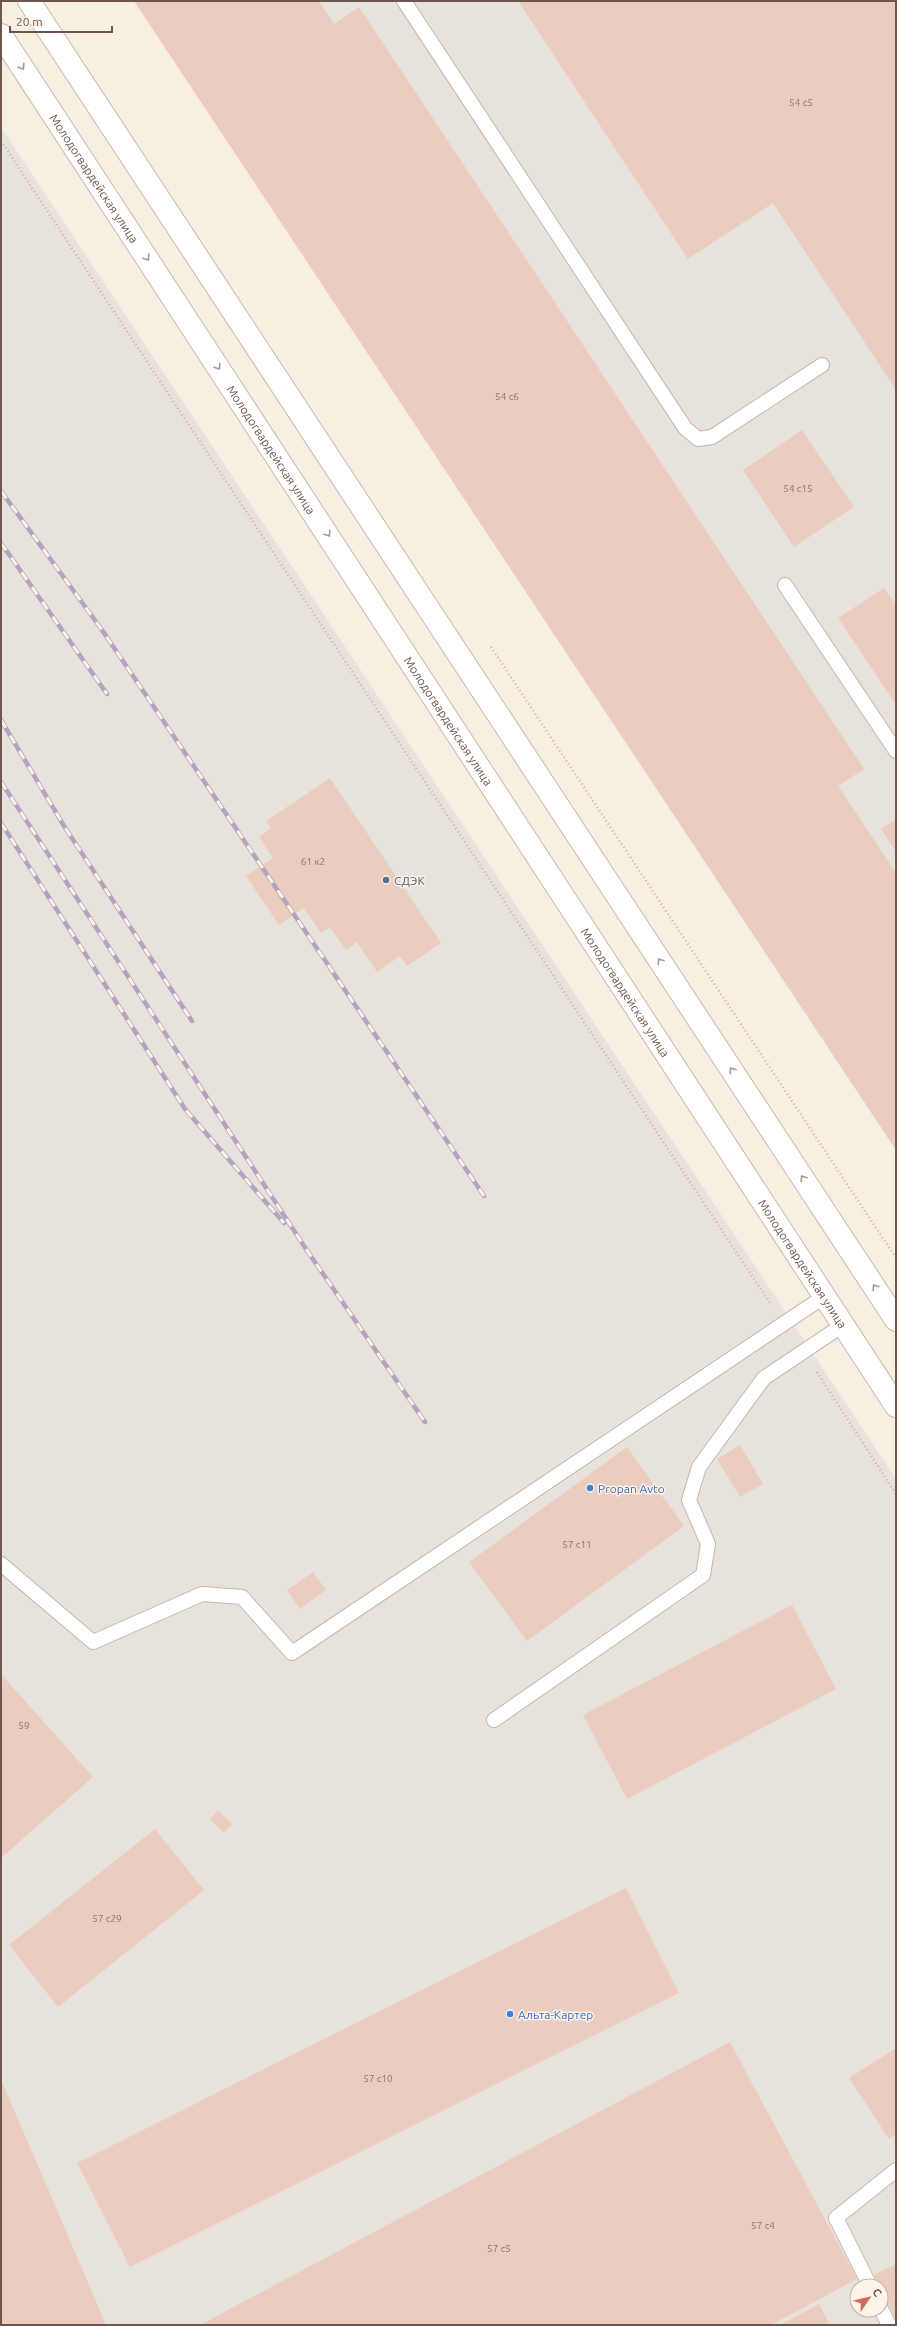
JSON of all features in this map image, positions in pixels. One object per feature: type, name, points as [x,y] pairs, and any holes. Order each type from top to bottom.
[{"type":"main road","points":[[29,1],[896,1320]]},
{"type":"main road","name":"Молодогвардейская улица","points":[[1,35],[896,1406]]},
{"type":"lane","points":[[404,1],[685,428],[698,439],[712,437],[822,365]]},
{"type":"lane","points":[[785,585],[896,751]]},
{"type":"lane","points":[[1,1564],[92,1642],[202,1594],[242,1596],[292,1653],[825,1296]]},
{"type":"lane","points":[[494,1720],[703,1575],[708,1544],[689,1500],[700,1467],[764,1378],[843,1325]]},
{"type":"lane","points":[[866,2278],[836,2218],[896,2170]]},
{"type":"path","points":[[1,141],[784,1324]]},
{"type":"path","points":[[803,1352],[896,1494]]},
{"type":"shaded area","points":[[134,1],[896,1],[896,1150]]},
{"type":"shaded area","points":[[1,127],[896,1479],[896,2325],[1,2325]]},
{"type":"building","points":[[134,1],[319,1],[334,24],[359,7],[864,769],[838,786],[896,873],[896,1150]]},
{"type":"building","points":[[518,1],[896,1],[896,390],[773,203],[688,259]]},
{"type":"building","points":[[802,430],[854,507],[794,547],[743,470]]},
{"type":"building","points":[[884,588],[896,605],[896,705],[838,618]]},
{"type":"building","points":[[330,778],[441,943],[407,966],[400,956],[377,972],[357,942],[346,950],[330,927],[321,933],[304,908],[279,925],[246,876],[273,858],[259,837],[271,828],[266,821]]},
{"type":"building","points":[[896,819],[896,852],[881,829]]},
{"type":"building","points":[[740,1445],[763,1484],[740,1497],[717,1459]]},
{"type":"building","points":[[627,1447],[684,1526],[527,1641],[469,1562]]},
{"type":"building","points":[[313,1572],[326,1590],[300,1609],[287,1590]]},
{"type":"building","points":[[792,1605],[836,1689],[627,1799],[583,1715]]},
{"type":"building","points":[[1,1674],[93,1777],[1,1858]]},
{"type":"building","points":[[218,1810],[232,1824],[224,1833],[210,1819]]},
{"type":"building","points":[[155,1829],[204,1890],[58,2007],[9,1945]]},
{"type":"building","points":[[626,1888],[679,1993],[130,2267],[77,2163]]},
{"type":"building","points":[[730,2042],[856,2278],[849,2278],[849,2283],[771,2325],[200,2325]]},
{"type":"building","points":[[896,2048],[896,2134],[889,2139],[849,2078]]},
{"type":"building","points":[[1,2080],[52,2198],[106,2325],[1,2325]]},
{"type":"building","points":[[896,2264],[896,2320],[889,2306],[889,2278],[875,2278],[874,2275]]},
{"type":"building","points":[[819,2304],[830,2325],[780,2325]]},
{"type":"railway","points":[[1,491],[102,630],[484,1196]]},
{"type":"railway","points":[[1,543],[107,694]]},
{"type":"railway","points":[[1,720],[64,826],[192,1021]]},
{"type":"railway","points":[[1,782],[306,1249],[425,1422]]},
{"type":"railway","points":[[1,823],[185,1109],[284,1223]]},
{"type":"place","name":"СДЭК","points":[[386,880]]},
{"type":"place","name":"Propan Avto","points":[[590,1488]]},
{"type":"place","name":"Альта-Картер","points":[[510,2014]]}]
